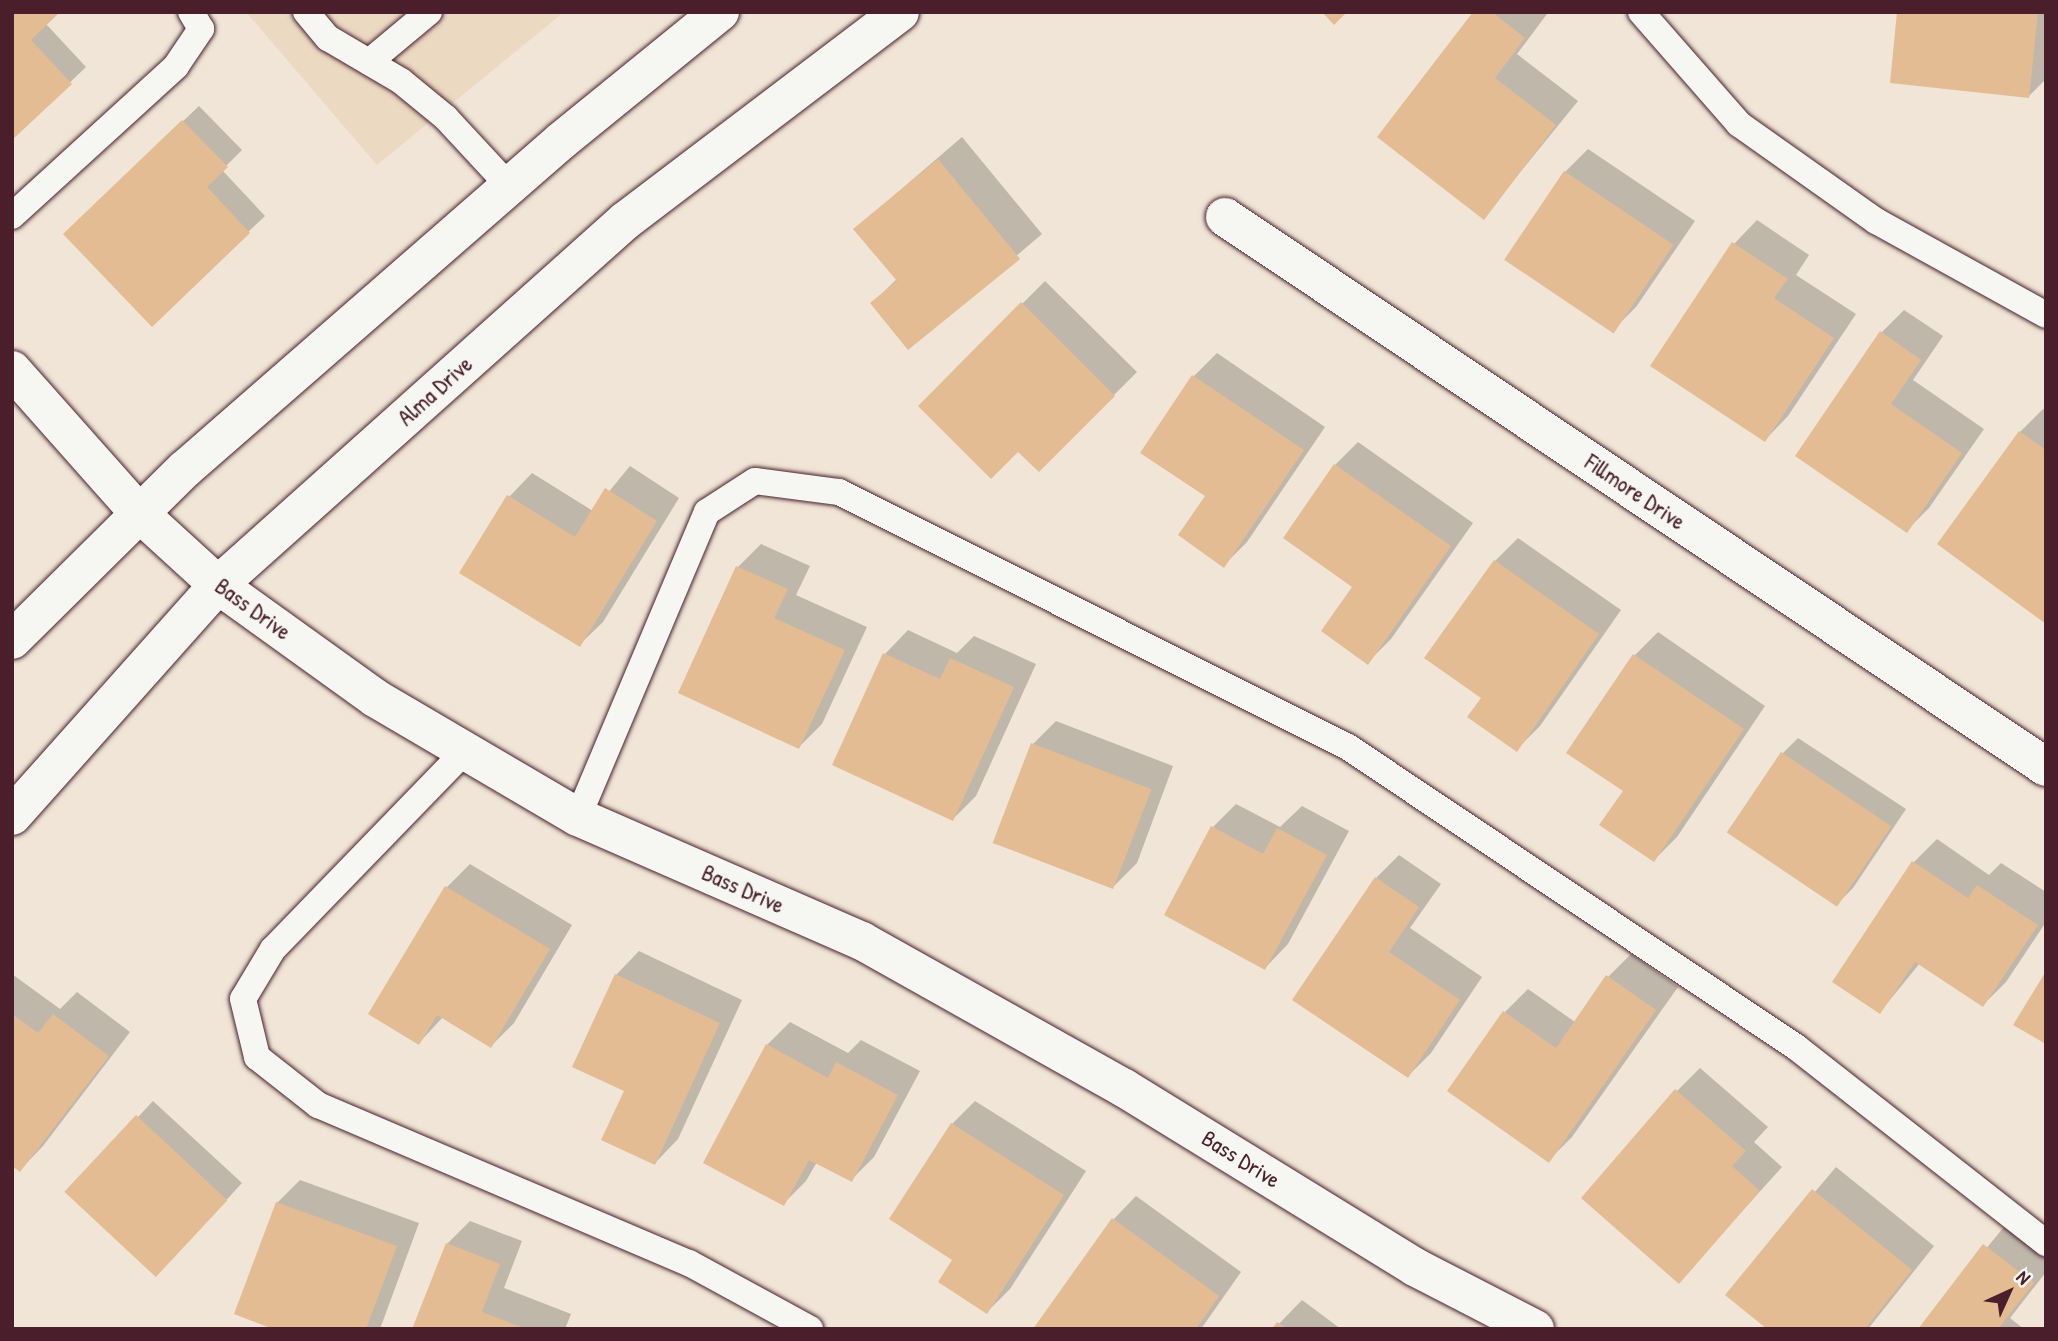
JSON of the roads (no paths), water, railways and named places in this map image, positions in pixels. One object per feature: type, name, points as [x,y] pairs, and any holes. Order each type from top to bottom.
[{"type":"street","points":[[12,640],[137,512],[509,186],[720,12]]},
{"type":"street","name":"Alma Drive","points":[[12,816],[218,584],[625,221],[900,12]]},
{"type":"street","name":"Fillmore Drive","points":[[1225,217],[2046,767]]},
{"type":"street","name":"Bass Drive","points":[[12,370],[137,512],[218,584],[375,698],[578,817],[862,941],[1124,1088],[1415,1266],[1535,1329]]},
{"type":"lane","points":[[12,216],[176,66],[201,29],[191,12]]},
{"type":"lane","points":[[306,12],[328,37],[369,61],[446,118],[509,186]]},
{"type":"lane","points":[[369,61],[429,12]]},
{"type":"lane","points":[[1640,12],[1739,124],[1875,221],[2046,315]]},
{"type":"lane","points":[[578,817],[707,512],[755,481],[838,492],[1348,747],[1796,1047],[2046,1243]]},
{"type":"lane","points":[[466,750],[273,949],[243,999],[257,1057],[318,1105],[689,1263],[810,1329]]}]
